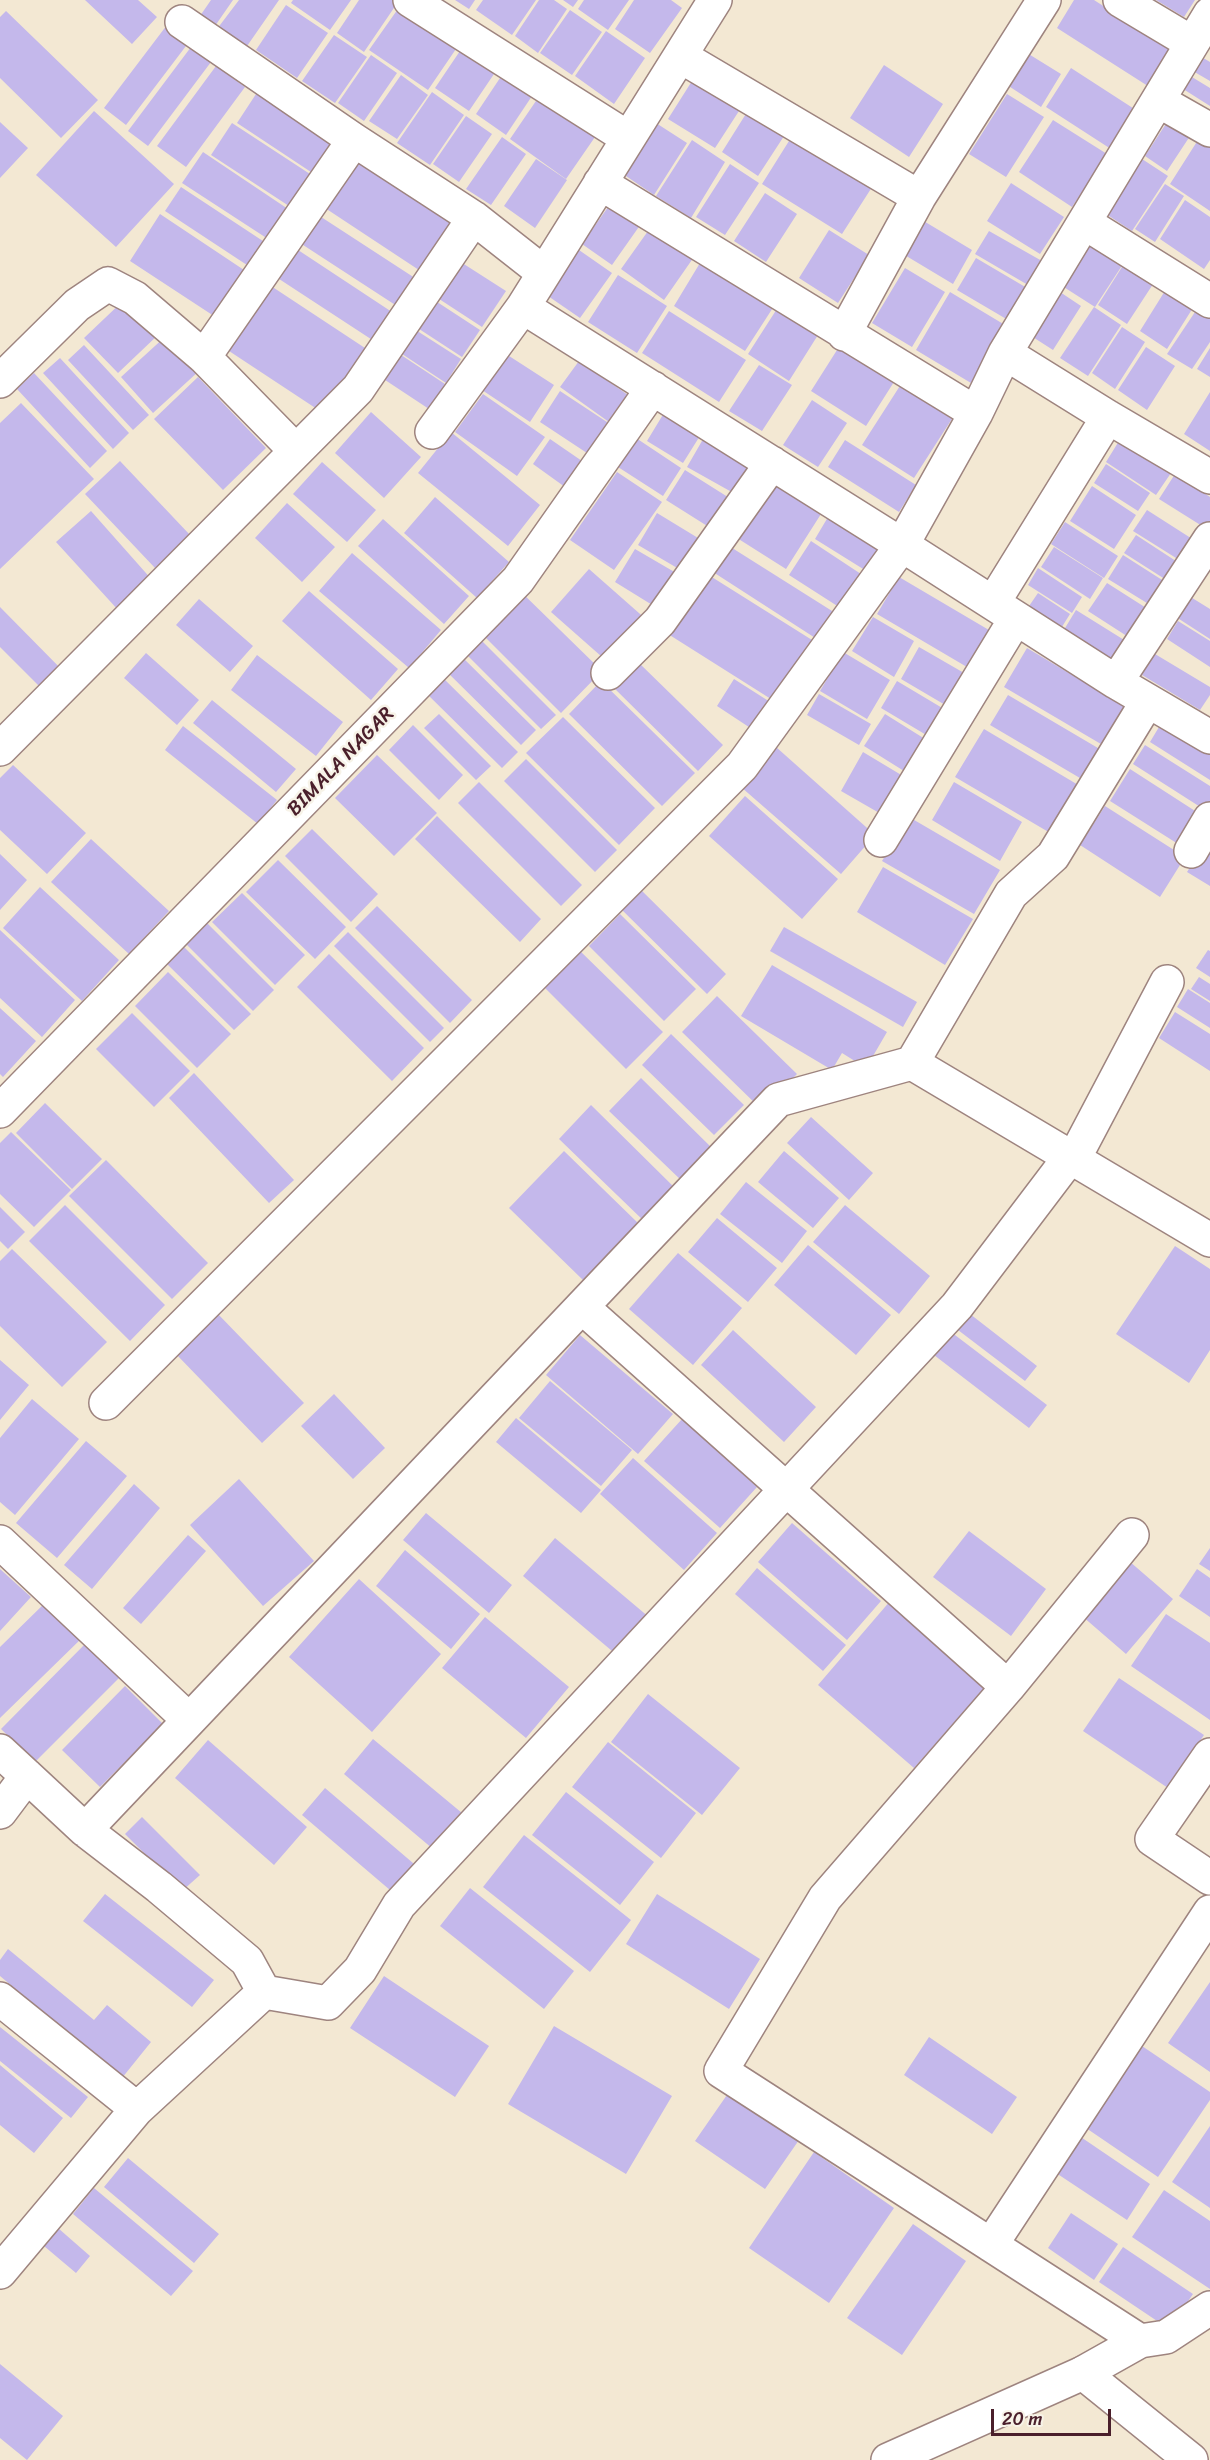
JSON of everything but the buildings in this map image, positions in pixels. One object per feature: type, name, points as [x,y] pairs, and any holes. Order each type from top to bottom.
[{"type":"street","points":[[410,0],[628,138]]},
{"type":"street","points":[[844,334],[919,197],[1044,0]]},
{"type":"street","points":[[1120,0],[1192,43]]},
{"type":"street","points":[[432,432],[523,307],[680,56],[705,3]]},
{"type":"street","points":[[106,1403],[742,766],[902,545],[976,413],[1005,353],[1210,14]]},
{"type":"street","points":[[182,22],[354,140],[474,218],[544,273]]},
{"type":"street","points":[[680,56],[919,197]]},
{"type":"street","points":[[1159,101],[1210,130]]},
{"type":"street","points":[[204,357],[354,140]]},
{"type":"street","points":[[600,183],[976,413]]},
{"type":"street","points":[[0,749],[358,389],[474,218]]},
{"type":"street","points":[[1085,224],[1210,301]]},
{"type":"street","points":[[1,378],[76,305],[108,284],[135,298],[204,357],[296,451]]},
{"type":"street","points":[[523,307],[1147,702],[1210,737]]},
{"type":"street","points":[[1005,353],[1210,477]]},
{"type":"street","name":"BIMALA NAGAR","points":[[0,1111],[518,580],[653,388]]},
{"type":"street","points":[[881,840],[1108,417]]},
{"type":"street","points":[[608,673],[660,621],[772,463]]},
{"type":"street","points":[[1116,682],[1210,539]]},
{"type":"street","points":[[85,1830],[778,1100],[912,1063],[1011,894],[1053,856],[1147,702]]},
{"type":"street","points":[[1191,851],[1210,819]]},
{"type":"street","points":[[264,1992],[328,2003],[360,1970],[399,1905],[957,1306],[1070,1157],[1079,1149],[1167,982]]},
{"type":"street","points":[[912,1063],[1210,1240]]},
{"type":"street","points":[[582,1307],[1008,1687]]},
{"type":"street","points":[[1132,1534],[1008,1687],[825,1898],[721,2071],[1140,2341]]},
{"type":"street","points":[[0,1542],[189,1720]]},
{"type":"street","points":[[0,1751],[85,1830],[159,1887],[247,1961],[264,1992]]},
{"type":"street","points":[[1210,1755],[1152,1839],[1210,1878]]},
{"type":"street","points":[[0,1812],[27,1776]]},
{"type":"street","points":[[991,2245],[1210,1912]]},
{"type":"street","points":[[0,2272],[137,2109],[264,1992]]},
{"type":"street","points":[[0,1999],[137,2109]]},
{"type":"street","points":[[888,2460],[1083,2373],[1140,2341],[1166,2337],[1210,2308]]},
{"type":"street","points":[[1083,2373],[1191,2460]]}]
